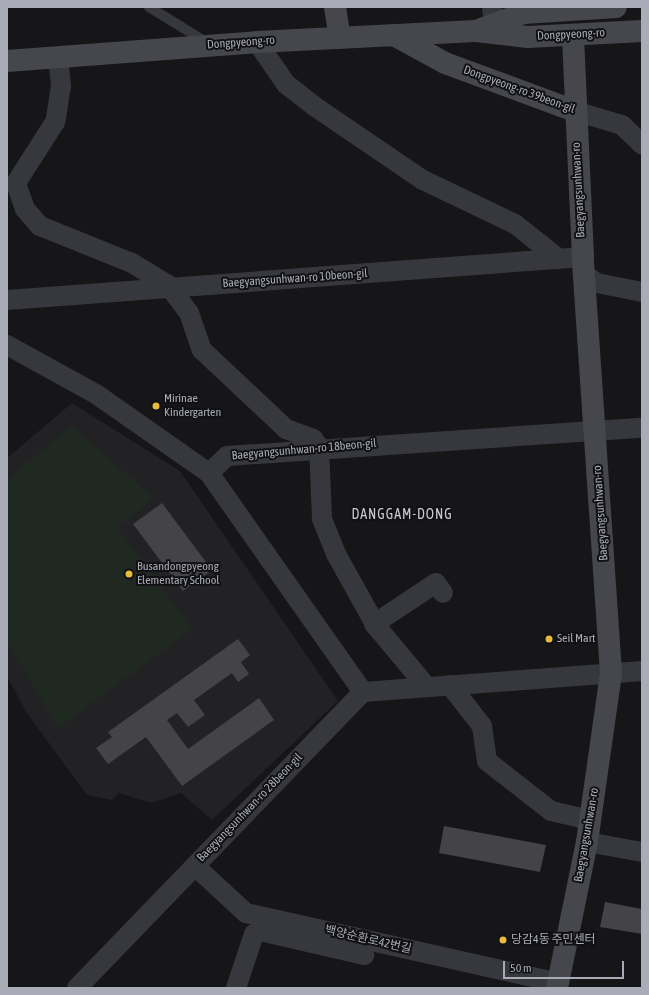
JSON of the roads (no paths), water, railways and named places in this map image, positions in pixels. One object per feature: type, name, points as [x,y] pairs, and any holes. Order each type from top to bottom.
[{"type":"main road","points":[[335,7],[340,38]]},
{"type":"main road","name":"Dongpyeong-ro","points":[[7,61],[211,45],[394,35],[487,21],[524,13],[616,7]]},
{"type":"main road","name":"Dongpyeong-ro","points":[[487,21],[528,37],[642,31]]},
{"type":"main road","name":"Dongpyeong-ro 39beon-gil","points":[[394,35],[445,63],[575,111]]},
{"type":"main road","name":"Baegyangsunhwan-ro","points":[[557,985],[587,842],[612,673],[584,266],[575,111],[573,35]]},
{"type":"street","points":[[257,42],[286,84],[314,106],[423,180],[515,224],[559,259]]},
{"type":"street","points":[[58,57],[61,86],[55,122],[16,183],[25,208],[40,226],[132,263],[170,288],[189,313],[202,350],[286,429],[314,439],[319,447],[322,519],[336,554],[374,624],[426,686]]},
{"type":"street","name":"Dongpyeong-ro 39beon-gil","points":[[575,111],[622,125],[642,144]]},
{"type":"street","name":"Baegyangsunhwan-ro 10beon-gil","points":[[7,300],[559,259],[584,266]]},
{"type":"street","points":[[584,266],[597,283],[642,292]]},
{"type":"street","points":[[7,345],[96,394],[209,473],[363,692],[426,686],[642,671]]},
{"type":"street","name":"Baegyangsunhwan-ro 18beon-gil","points":[[209,473],[226,456],[319,447],[596,432],[642,428]]},
{"type":"street","points":[[374,624],[436,583],[443,593]]},
{"type":"street","points":[[450,685],[482,726],[487,761],[551,811],[590,820]]},
{"type":"street","name":"Baegyangsunhwan-ro 28beon-gil","points":[[77,988],[363,692]]},
{"type":"street","points":[[587,842],[642,852]]},
{"type":"street","name":"백양순환로42번길","points":[[195,866],[246,913],[557,985]]},
{"type":"street","points":[[236,988],[254,934],[260,931],[364,955]]},
{"type":"lane","points":[[149,7],[211,45]]},
{"type":"place","name":"Mirinae Kindergarten","points":[[156,406]]},
{"type":"place","name":"Busandongpyeong Elementary School","points":[[129,574]]},
{"type":"place","name":"Seil Mart","points":[[549,639]]},
{"type":"place","name":"당감4동 주민센터","points":[[503,940]]},
{"type":"district","name":"DANGGAM-DONG","points":[[402,514]]}]
